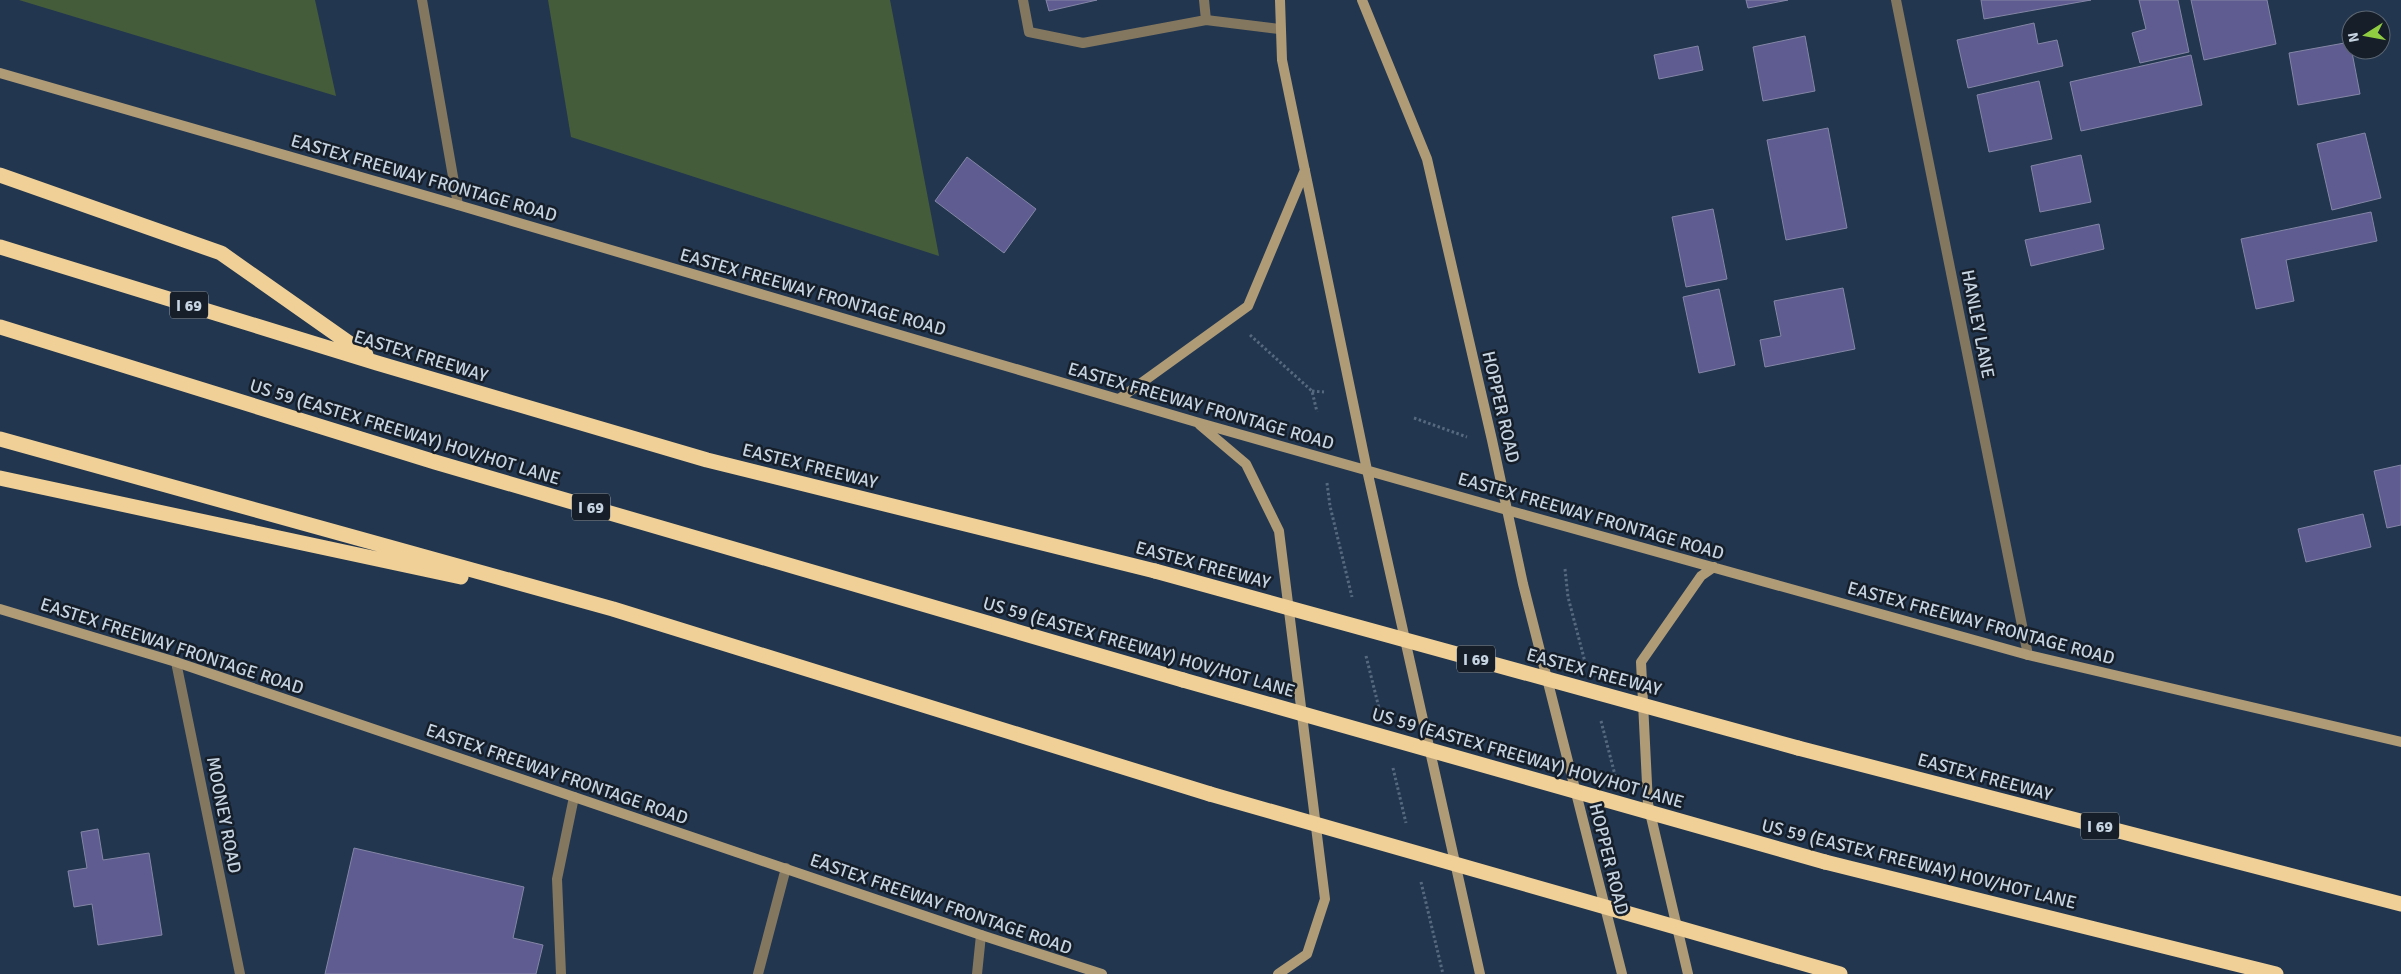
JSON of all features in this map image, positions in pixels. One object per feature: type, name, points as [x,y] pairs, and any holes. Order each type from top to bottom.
[{"type":"highway","points":[[0,175],[221,254],[377,363]]},
{"type":"highway","name":"EASTEX FREEWAY","points":[[0,247],[377,363],[707,460],[1155,571],[1798,748],[2401,904]]},
{"type":"highway","name":"US 59 (EASTEX FREEWAY) HOV/HOT LANE","points":[[0,327],[445,465],[1184,680],[1825,862],[2276,974]]},
{"type":"highway","points":[[0,439],[613,609],[1210,794],[1840,974]]},
{"type":"highway","points":[[0,478],[613,609]]},
{"type":"main road","points":[[1280,0],[1279,29],[1282,60],[1367,470],[1480,974]]},
{"type":"main road","name":"HOPPER ROAD","points":[[1362,0],[1428,159],[1523,584],[1622,974]]},
{"type":"main road","name":"EASTEX FREEWAY FRONTAGE ROAD","points":[[0,73],[458,204],[1196,422],[1507,510],[2028,655],[2401,742]]},
{"type":"main road","points":[[1119,399],[1248,306],[1305,170]]},
{"type":"main road","points":[[1196,422],[1246,464],[1279,531],[1325,899],[1307,954],[1278,974]]},
{"type":"main road","points":[[1688,974],[1648,804],[1641,662],[1702,576],[1714,567]]},
{"type":"main road","name":"EASTEX FREEWAY FRONTAGE ROAD","points":[[0,609],[176,662],[981,935],[1102,974]]},
{"type":"street","points":[[422,0],[458,204]]},
{"type":"street","points":[[1023,0],[1029,32],[1083,43],[1206,20],[1279,29]]},
{"type":"street","points":[[1204,0],[1206,20]]},
{"type":"street","name":"HANLEY LANE","points":[[1896,0],[2028,655]]},
{"type":"street","name":"MOONEY ROAD","points":[[176,662],[240,974]]},
{"type":"street","points":[[561,974],[557,879],[574,796]]},
{"type":"street","points":[[758,974],[786,868]]},
{"type":"street","points":[[977,974],[981,935]]},
{"type":"path","points":[[1248,333],[1312,391],[1317,412]]},
{"type":"path","points":[[1312,391],[1324,392]]},
{"type":"path","points":[[1414,418],[1476,440]]},
{"type":"green space","points":[[19,0],[315,0],[336,96]]},
{"type":"green space","points":[[548,0],[890,0],[939,256],[571,137]]},
{"type":"building","points":[[1046,0],[1097,0],[1049,11]]},
{"type":"building","points":[[1746,0],[1788,0],[1748,8]]},
{"type":"building","points":[[1981,0],[2091,0],[1984,19]]},
{"type":"building","points":[[2139,0],[2178,0],[2189,52],[2140,63],[2132,33],[2146,29]]},
{"type":"building","points":[[2191,0],[2267,0],[2276,44],[2204,60]]},
{"type":"building","points":[[2034,23],[2038,44],[2057,40],[2063,66],[1968,88],[1957,40]]},
{"type":"building","points":[[1805,36],[1815,91],[1763,101],[1753,47]]},
{"type":"building","points":[[2341,44],[2341,60],[2353,60],[2360,94],[2298,105],[2289,53]]},
{"type":"building","points":[[1698,46],[1703,70],[1659,79],[1654,55]]},
{"type":"building","points":[[2191,55],[2202,105],[2081,131],[2070,82]]},
{"type":"building","points":[[2039,81],[2052,139],[1989,152],[1977,95]]},
{"type":"building","points":[[1828,128],[1847,228],[1786,240],[1767,140]]},
{"type":"building","points":[[2365,133],[2381,198],[2332,210],[2317,144]]},
{"type":"building","points":[[2081,155],[2091,202],[2040,212],[2031,166]]},
{"type":"building","points":[[967,157],[1036,209],[1004,253],[935,201]]},
{"type":"building","points":[[1713,209],[1727,279],[1686,287],[1672,217]]},
{"type":"building","points":[[2371,212],[2377,241],[2286,260],[2294,301],[2256,309],[2241,239]]},
{"type":"building","points":[[2099,224],[2104,249],[2031,266],[2025,240]]},
{"type":"building","points":[[1843,288],[1855,349],[1765,367],[1760,340],[1781,336],[1774,301]]},
{"type":"building","points":[[1719,289],[1735,365],[1699,373],[1683,297]]},
{"type":"building","points":[[2401,465],[2401,525],[2387,528],[2374,471]]},
{"type":"building","points":[[2363,514],[2371,547],[2306,562],[2298,529]]},
{"type":"building","points":[[98,829],[103,860],[149,853],[162,935],[98,945],[92,904],[74,907],[68,871],[87,868],[81,832]]},
{"type":"building","points":[[354,848],[524,887],[513,938],[543,945],[536,974],[325,974]]}]
